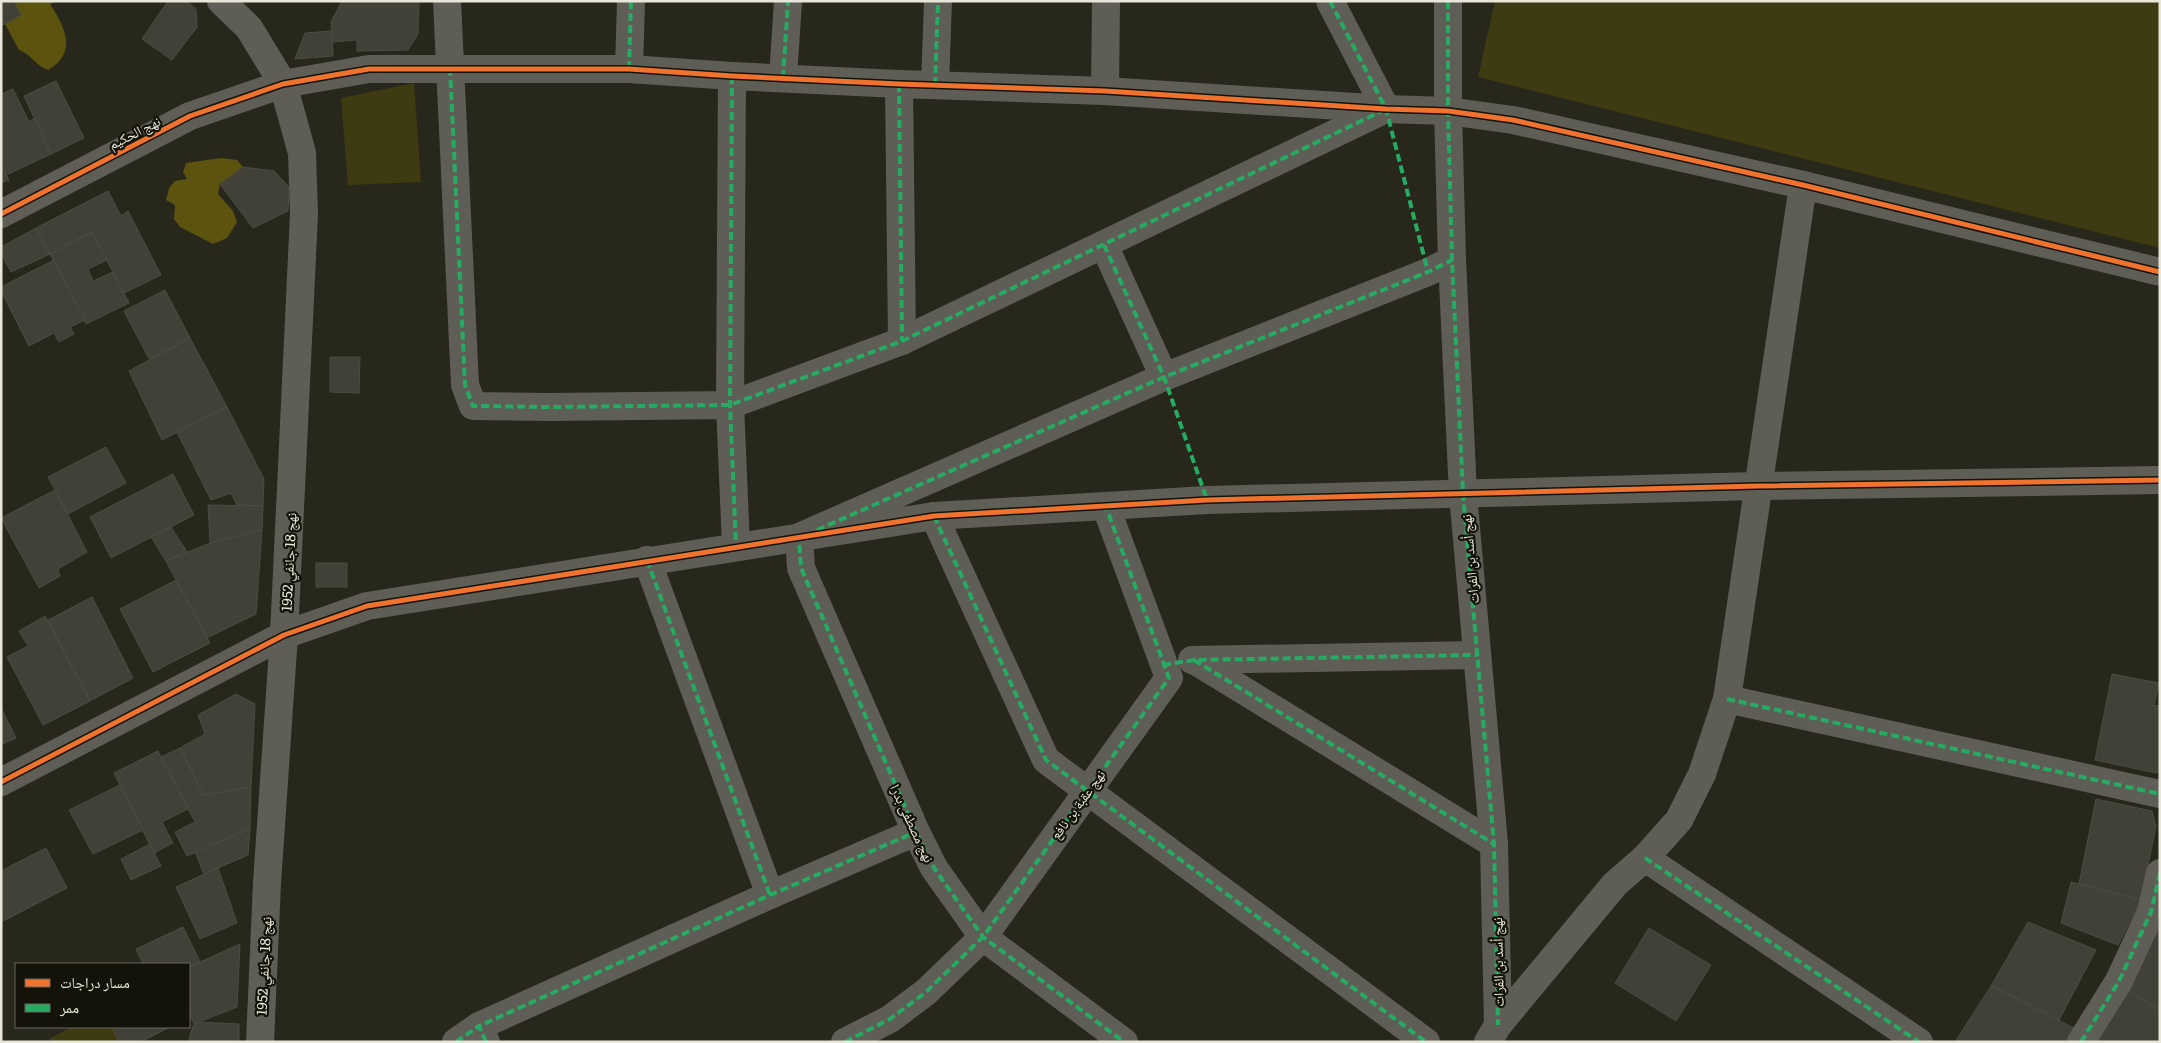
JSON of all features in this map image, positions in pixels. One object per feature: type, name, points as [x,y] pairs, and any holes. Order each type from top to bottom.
[{"type":"street","name":"نهج 18 جانفي 1952","points":[[221,1],[249,28],[283,84],[302,154],[304,214],[284,634],[267,883],[260,1042]]},
{"type":"street","points":[[447,1],[465,385],[473,406],[730,405],[902,341],[1386,109],[1330,1]]},
{"type":"street","points":[[629,69],[631,1]]},
{"type":"street","points":[[783,78],[788,1]]},
{"type":"street","points":[[935,85],[938,1]]},
{"type":"street","points":[[1105,91],[1106,1]]},
{"type":"street","name":"نهج أسد بن الفرات","points":[[1448,1],[1448,111],[1452,260],[1463,494],[1494,844],[1493,1034]]},
{"type":"street","name":"نهج الحكيم","points":[[1,214],[190,116],[283,84],[369,69],[629,69],[900,84],[1105,91],[1386,109],[1448,111],[1513,120],[1803,186],[2160,272]]},
{"type":"street","points":[[732,76],[730,405],[736,546]]},
{"type":"street","points":[[900,84],[902,341]]},
{"type":"street","points":[[1493,1034],[1616,884],[1646,858],[1679,820],[1702,774],[1727,699],[1803,186]]},
{"type":"street","points":[[1104,245],[1164,378]]},
{"type":"street","points":[[799,537],[1164,378],[1428,272],[1452,260]]},
{"type":"street","points":[[1,782],[284,634],[367,606],[647,560],[934,516],[1207,500],[1758,486],[2160,480]]},
{"type":"street","name":"نهج عقبة بن نافع","points":[[844,1042],[890,1019],[926,992],[983,936],[1169,678],[1106,507]]},
{"type":"street","points":[[934,516],[1046,760],[1426,1042]]},
{"type":"street","name":"نهج مصطفى بدرا","points":[[799,537],[801,568],[916,832],[934,868],[983,936],[1124,1042]]},
{"type":"street","points":[[647,560],[770,895]]},
{"type":"street","points":[[1163,665],[1194,660],[1477,655]]},
{"type":"street","points":[[1194,660],[1494,844]]},
{"type":"street","points":[[1727,699],[2160,794]]},
{"type":"street","points":[[456,1042],[482,1034],[770,895],[916,832]]},
{"type":"street","points":[[1646,858],[1919,1042]]},
{"type":"street","points":[[2081,1042],[2123,973],[2151,912],[2160,873]]},
{"type":"shaded area","points":[[14,1],[58,1],[50,4],[64,31],[66,48],[63,56],[48,70],[19,50],[5,24],[21,15]]},
{"type":"shaded area","points":[[1495,1],[2160,1],[2160,248],[1478,77]]},
{"type":"shaded area","points":[[414,83],[421,182],[348,185],[341,98]]},
{"type":"shaded area","points":[[221,158],[237,160],[243,167],[220,184],[218,194],[233,211],[237,222],[227,238],[213,244],[180,227],[174,219],[175,205],[166,200],[169,188],[175,181],[187,179],[183,172],[186,163]]},
{"type":"shaded area","points":[[69,1028],[112,1028],[119,1042],[51,1042],[49,1039]]},
{"type":"building","points":[[1,1],[14,1],[21,15],[1,26]]},
{"type":"building","points":[[168,1],[187,1],[196,9],[197,27],[172,60],[142,39]]},
{"type":"building","points":[[342,1],[419,1],[418,34],[408,50],[357,51],[357,40],[332,42],[331,22]]},
{"type":"building","points":[[332,31],[333,56],[295,59],[305,33]]},
{"type":"building","points":[[56,81],[84,138],[51,154],[24,96]]},
{"type":"building","points":[[13,89],[29,122],[35,118],[51,154],[6,175],[1,165],[1,94]]},
{"type":"building","points":[[1,165],[9,180],[1,183]]},
{"type":"building","points":[[243,167],[274,171],[289,187],[288,211],[253,228],[220,184]]},
{"type":"building","points":[[108,191],[121,216],[128,211],[161,275],[124,293],[92,232],[50,254],[36,228]]},
{"type":"building","points":[[36,228],[50,254],[11,272],[1,254],[1,247]]},
{"type":"building","points":[[92,232],[107,260],[88,269],[93,281],[113,272],[129,303],[86,324],[50,254]]},
{"type":"building","points":[[54,260],[85,320],[70,327],[74,334],[59,342],[54,333],[29,346],[1,291],[1,287]]},
{"type":"building","points":[[165,290],[190,338],[149,359],[124,311]]},
{"type":"building","points":[[190,338],[227,407],[162,440],[129,371]]},
{"type":"building","points":[[330,357],[360,357],[359,393],[330,392]]},
{"type":"building","points":[[227,407],[264,479],[263,506],[237,505],[231,493],[211,500],[177,432]]},
{"type":"building","points":[[106,447],[126,483],[68,514],[48,477]]},
{"type":"building","points":[[173,474],[194,515],[111,558],[90,517]]},
{"type":"building","points":[[55,490],[87,552],[58,569],[60,576],[39,588],[1,518]]},
{"type":"building","points":[[208,505],[263,506],[262,530],[210,543]]},
{"type":"building","points":[[171,527],[187,552],[166,561],[151,537]]},
{"type":"building","points":[[262,530],[256,614],[207,638],[166,561],[210,543]]},
{"type":"building","points":[[316,563],[347,563],[347,587],[316,587]]},
{"type":"building","points":[[176,580],[210,643],[153,672],[120,609]]},
{"type":"building","points":[[92,597],[133,678],[90,701],[48,620]]},
{"type":"building","points":[[45,616],[90,701],[43,725],[7,657],[28,646],[19,631]]},
{"type":"building","points":[[2112,674],[2159,683],[2154,705],[2160,706],[2160,771],[2156,773],[2095,760]]},
{"type":"building","points":[[236,694],[255,704],[251,787],[204,795],[180,748],[205,734],[198,715]]},
{"type":"building","points":[[1,708],[16,738],[1,745]]},
{"type":"building","points":[[180,748],[204,795],[251,787],[250,829],[187,856],[175,832],[195,822],[161,757]]},
{"type":"building","points":[[158,751],[188,809],[162,822],[173,843],[154,853],[114,773]]},
{"type":"building","points":[[120,785],[143,830],[93,854],[69,810]]},
{"type":"building","points":[[2096,799],[2152,811],[2156,826],[2141,900],[2079,884]]},
{"type":"building","points":[[250,829],[248,855],[204,874],[195,852]]},
{"type":"building","points":[[150,844],[161,866],[131,880],[121,859]]},
{"type":"building","points":[[46,848],[67,888],[1,922],[1,871]]},
{"type":"building","points":[[218,868],[237,923],[200,939],[176,887]]},
{"type":"building","points":[[2071,882],[2141,900],[2118,945],[2061,923]]},
{"type":"building","points":[[2028,922],[2096,950],[2059,1020],[1991,986]]},
{"type":"building","points":[[183,927],[200,962],[190,967],[190,963],[143,963],[136,949]]},
{"type":"building","points":[[2160,927],[2160,1007],[2158,1010],[2127,989]]},
{"type":"building","points":[[1649,928],[1711,965],[1676,1021],[1615,983]]},
{"type":"building","points":[[240,944],[237,1007],[194,1024],[190,1016],[190,967]]},
{"type":"building","points":[[1991,986],[2074,1028],[2065,1042],[1955,1042]]},
{"type":"building","points":[[2127,989],[2160,1011],[2160,1042],[2095,1042]]},
{"type":"building","points":[[197,1022],[239,1024],[239,1042],[191,1042],[189,1038],[194,1024]]},
{"type":"building","points":[[112,1028],[168,1028],[141,1042],[119,1042]]},
{"type":"marked path","points":[[629,69],[631,1]]},
{"type":"marked path","points":[[783,78],[788,1]]},
{"type":"marked path","points":[[935,85],[938,1]]},
{"type":"marked path","points":[[1330,1],[1386,109],[1428,272]]},
{"type":"marked path","points":[[1448,1],[1448,111],[1452,260],[1463,494],[1494,844],[1498,1025]]},
{"type":"marked path","points":[[450,68],[465,385],[473,406],[730,405],[902,341],[1382,111]]},
{"type":"marked path","points":[[732,76],[730,405],[736,546]]},
{"type":"marked path","points":[[899,84],[902,341]]},
{"type":"marked path","points":[[1104,245],[1164,377],[1207,500]]},
{"type":"marked path","points":[[817,530],[1164,377],[1428,272],[1452,260]]},
{"type":"marked path","points":[[845,1042],[890,1019],[926,992],[983,937],[1169,678],[1106,507]]},
{"type":"marked path","points":[[934,516],[1046,760],[1426,1042]]},
{"type":"marked path","points":[[803,536],[799,537],[801,568],[916,832],[934,868],[983,937],[1124,1042]]},
{"type":"marked path","points":[[647,560],[770,895]]},
{"type":"marked path","points":[[1163,665],[1194,660],[1477,655]]},
{"type":"marked path","points":[[1194,660],[1494,844]]},
{"type":"marked path","points":[[1727,699],[2160,794]]},
{"type":"marked path","points":[[486,1042],[479,1026],[770,895],[916,832]]},
{"type":"marked path","points":[[1645,858],[1919,1042]]},
{"type":"marked path","points":[[2081,1042],[2119,981],[2151,912],[2160,873]]},
{"type":"marked path","points":[[456,1042],[479,1026]]},
{"type":"cycle path","points":[[1,214],[190,116],[283,84],[369,69],[629,69],[899,84],[1105,91],[1386,109],[1448,111],[1513,120],[1803,185],[2160,272]]},
{"type":"cycle path","points":[[1,782],[284,635],[367,606],[934,516],[1207,500],[1758,486],[2160,480]]}]
